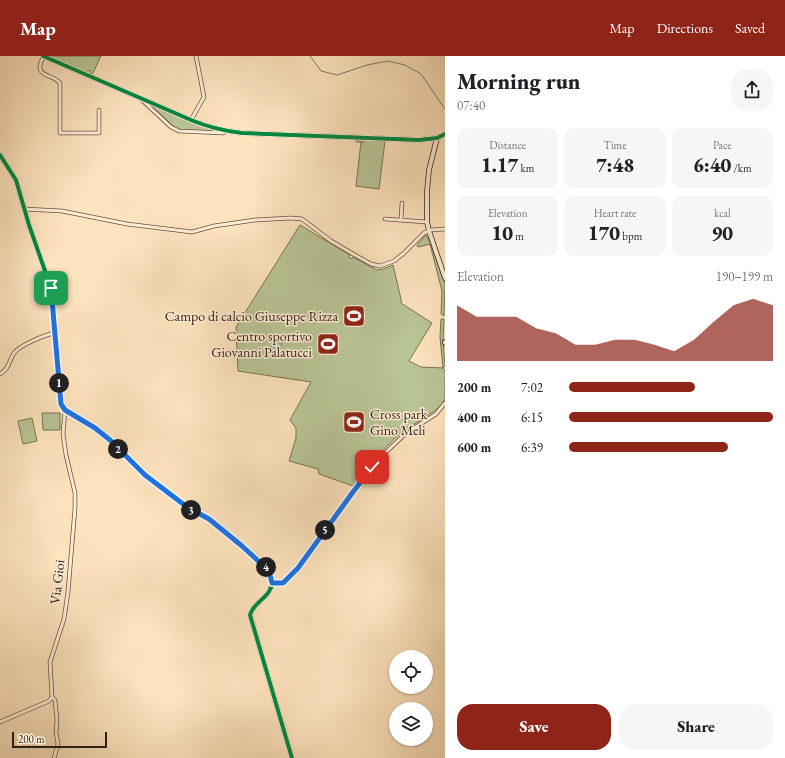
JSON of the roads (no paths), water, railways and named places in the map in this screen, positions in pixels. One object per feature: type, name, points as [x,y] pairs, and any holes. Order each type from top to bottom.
[{"type":"street","points":[[99,110],[100,133],[60,133],[60,83],[57,79],[43,74],[40,68],[40,63],[43,56],[191,120],[208,127],[224,131],[242,134],[419,140],[437,138],[445,134]]},
{"type":"street","points":[[191,120],[204,97],[196,56]]},
{"type":"street","points":[[142,99],[172,127],[180,132],[223,133],[224,131]]},
{"type":"street","points":[[437,138],[429,170],[427,191],[428,231],[445,278]]},
{"type":"street","points":[[0,155],[16,180],[24,209],[51,288],[61,404],[65,410],[95,428],[110,440],[145,475],[187,507],[209,519],[242,546],[269,571],[272,583],[267,593],[255,604],[250,615],[292,758]]},
{"type":"street","points":[[401,220],[402,203]]},
{"type":"street","points":[[24,209],[62,211],[127,224],[192,232],[214,226],[255,220],[291,218],[302,219],[331,241],[371,264],[380,266],[394,261],[404,253],[420,235],[428,231],[445,229]]},
{"type":"street","points":[[386,219],[428,222]]},
{"type":"street","points":[[0,374],[7,369],[13,355],[17,351],[26,345],[54,333]]},
{"type":"street","points":[[272,583],[283,583],[298,568],[353,492],[384,454],[404,434],[436,414],[445,403]]},
{"type":"street","name":"Via Gioi","points":[[54,758],[58,744],[56,732],[58,720],[55,700],[52,697],[50,662],[64,619],[68,592],[75,508],[75,493],[66,455],[63,434],[65,410]]},
{"type":"street","points":[[0,722],[49,701],[52,697]]},
{"type":"water","points":[[277,338],[283,342],[276,355],[269,351]]},
{"type":"waterway","points":[[310,56],[321,71],[337,75],[367,65],[388,61],[405,65],[421,74],[445,109]]},
{"type":"place","name":"Campo di calcio Giuseppe Rizza","points":[[354,316]]},
{"type":"place","name":"Centro sportivo Giovanni Palatucci","points":[[328,344]]},
{"type":"place","name":"Cross park Gino Meli","points":[[354,422]]}]
